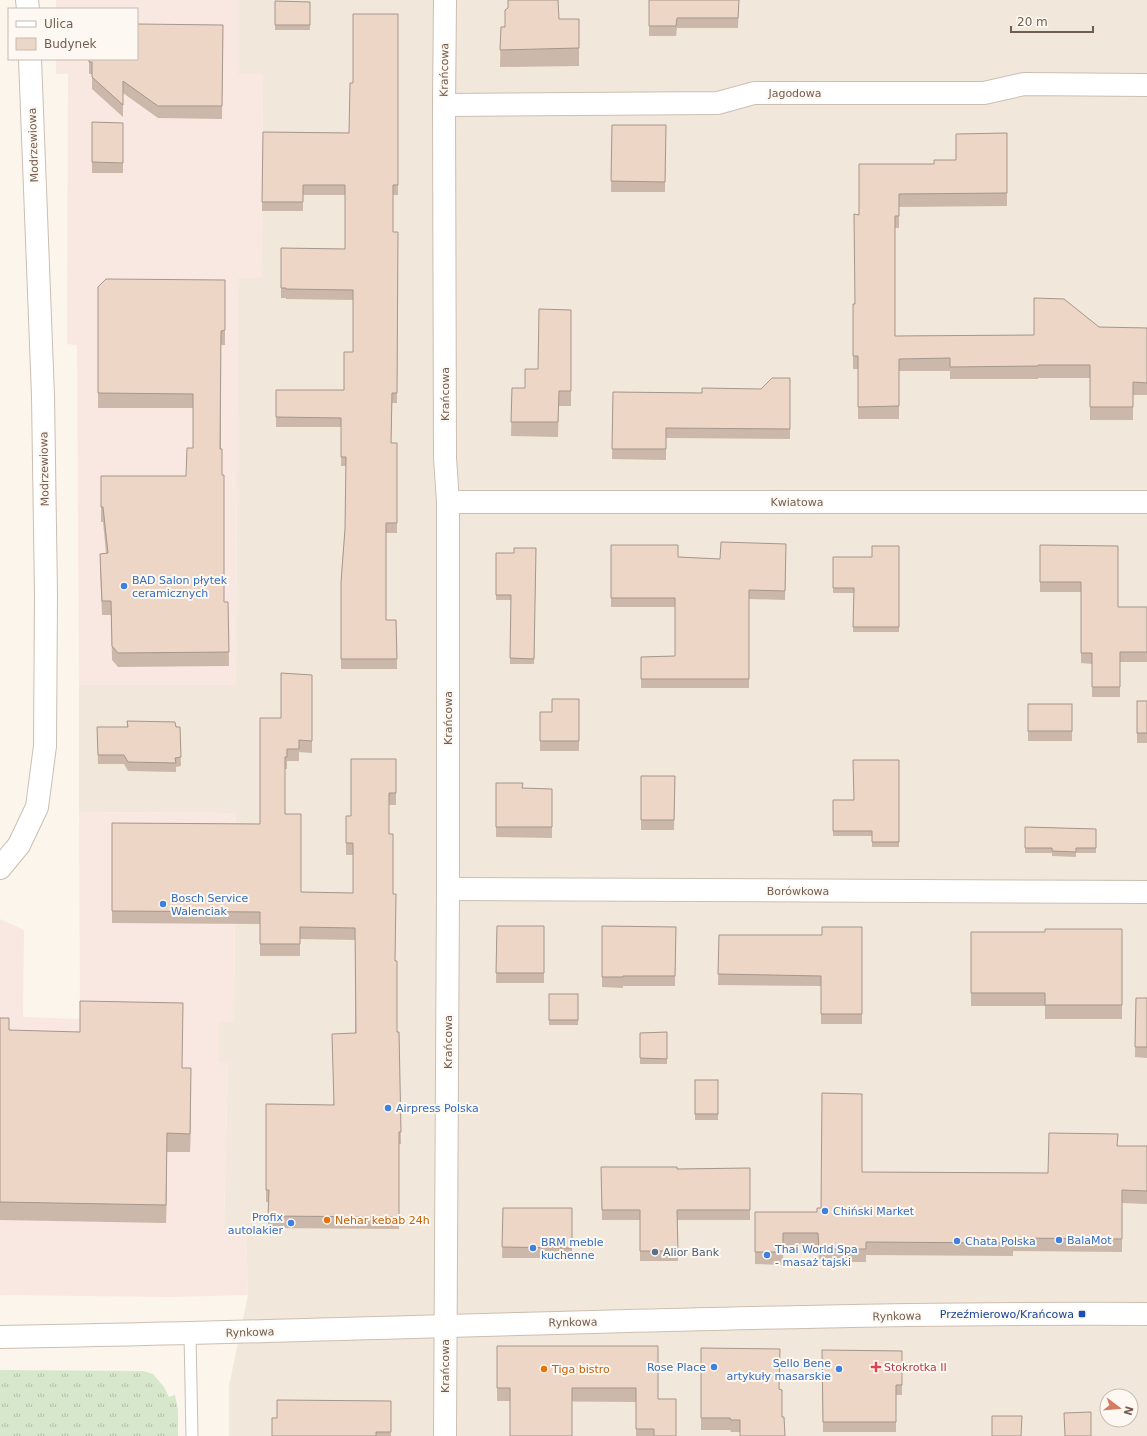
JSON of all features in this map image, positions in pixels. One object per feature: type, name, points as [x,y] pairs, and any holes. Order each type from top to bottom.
[{"type":"street","name":"Krańcowa","points":[[445,0],[445,458],[448,502],[448,890],[445,1436]]},
{"type":"street","name":"Modrzewiowa","points":[[0,868],[19,845],[37,807],[45,746],[46,594],[43,412],[30,60]]},
{"type":"street","name":"Jagodowa","points":[[444,105],[718,103],[754,93],[984,93],[1024,84],[1147,85]]},
{"type":"street","name":"Kwiatowa","points":[[448,502],[1147,502]]},
{"type":"street","name":"Borówkowa","points":[[448,890],[1147,892]]},
{"type":"street","name":"Rynkowa","points":[[0,1337],[190,1334],[791,1317],[1147,1314]]},
{"type":"lane","points":[[190,1334],[192,1436]]},
{"type":"shaded area","points":[[56,0],[238,0],[238,74],[263,74],[262,277],[238,278],[236,685],[79,685],[77,345],[67,344],[68,74],[56,74],[56,60],[138,60],[138,8],[56,8]]},
{"type":"shaded area","points":[[238,0],[1147,0],[1147,1436],[229,1436],[229,1386],[248,1295],[246,1228],[224,1228],[228,1064],[219,1064],[219,1022],[234,1022],[236,813],[79,812],[79,685],[236,685],[238,278],[262,277],[263,74],[238,74]]},
{"type":"shaded area","points":[[79,812],[236,813],[234,1022],[219,1022],[219,1063],[228,1063],[224,1228],[246,1228],[248,1295],[170,1297],[0,1295],[0,919],[24,930],[23,1017],[80,1019]]},
{"type":"green space","points":[[0,1370],[143,1371],[153,1374],[164,1387],[169,1397],[175,1395],[178,1410],[178,1436],[0,1436]]},
{"type":"building","points":[[508,0],[558,0],[559,19],[579,19],[579,48],[500,50],[501,27],[505,27],[505,10],[508,8]]},
{"type":"building","points":[[649,0],[739,0],[738,18],[677,18],[676,26],[649,26]]},
{"type":"building","points":[[275,1],[310,2],[310,25],[275,25]]},
{"type":"building","points":[[353,14],[398,14],[398,185],[393,185],[393,232],[398,232],[397,393],[392,393],[391,443],[397,443],[397,523],[386,523],[386,620],[396,620],[397,659],[341,659],[341,582],[345,529],[346,457],[341,457],[341,418],[276,417],[276,390],[344,390],[344,352],[353,352],[353,290],[281,288],[281,248],[345,249],[345,185],[303,185],[303,202],[262,202],[263,132],[349,133],[350,83],[353,83]]},
{"type":"building","points":[[138,24],[223,25],[222,106],[158,106],[123,81],[123,105],[92,77],[92,62],[89,62],[89,60],[138,60]]},
{"type":"building","points":[[92,122],[123,123],[123,163],[92,162]]},
{"type":"building","points":[[612,125],[666,125],[665,182],[611,181]]},
{"type":"building","points":[[1007,133],[1007,193],[899,194],[899,216],[895,216],[895,336],[1034,335],[1034,298],[1064,299],[1099,327],[1147,328],[1147,383],[1133,382],[1133,407],[1090,407],[1090,365],[950,367],[950,358],[899,359],[899,406],[858,407],[858,356],[853,356],[853,304],[855,304],[854,214],[859,215],[859,164],[934,164],[934,160],[956,160],[956,134]]},
{"type":"building","points":[[106,279],[225,280],[225,330],[221,331],[220,449],[222,449],[222,475],[224,475],[224,602],[228,602],[229,652],[118,653],[112,646],[111,601],[102,601],[100,554],[108,553],[103,507],[101,507],[101,476],[186,476],[187,448],[193,448],[193,394],[98,393],[98,287]]},
{"type":"building","points":[[539,309],[571,310],[571,391],[559,391],[558,422],[511,422],[512,388],[525,388],[525,369],[538,369]]},
{"type":"building","points":[[772,378],[790,378],[790,429],[666,428],[666,449],[612,449],[613,392],[702,393],[702,388],[761,389]]},
{"type":"building","points":[[721,542],[786,544],[785,591],[749,590],[749,679],[641,679],[641,657],[675,656],[675,598],[611,598],[611,545],[678,545],[678,557],[720,559]]},
{"type":"building","points":[[1040,545],[1118,546],[1118,607],[1147,607],[1147,652],[1120,652],[1120,687],[1092,687],[1092,653],[1081,653],[1081,582],[1040,582]]},
{"type":"building","points":[[872,546],[899,546],[899,627],[853,627],[854,588],[833,588],[833,557],[872,557]]},
{"type":"building","points":[[514,548],[536,548],[534,659],[510,658],[511,595],[496,595],[496,553],[514,553]]},
{"type":"building","points":[[281,673],[312,675],[312,741],[299,740],[299,749],[287,749],[287,757],[285,757],[285,814],[301,814],[301,892],[353,893],[353,843],[346,843],[346,816],[351,816],[351,759],[396,759],[396,793],[389,793],[389,834],[393,834],[393,894],[396,894],[395,961],[397,961],[397,1032],[399,1032],[401,1132],[399,1132],[399,1217],[268,1216],[269,1190],[266,1190],[266,1104],[334,1105],[332,1034],[356,1033],[355,928],[300,927],[300,944],[260,944],[260,912],[112,911],[112,823],[260,824],[260,718],[281,718]]},
{"type":"building","points":[[552,699],[579,699],[579,741],[540,741],[540,712],[552,712]]},
{"type":"building","points":[[1137,701],[1147,701],[1147,733],[1137,733]]},
{"type":"building","points":[[1028,704],[1072,704],[1072,731],[1028,731]]},
{"type":"building","points":[[127,721],[175,722],[176,727],[180,727],[181,757],[175,758],[176,763],[128,762],[124,755],[98,755],[97,727],[128,727]]},
{"type":"building","points":[[853,760],[899,760],[899,842],[872,842],[872,831],[833,831],[833,800],[854,800]]},
{"type":"building","points":[[641,776],[675,776],[674,820],[641,820]]},
{"type":"building","points":[[496,783],[523,783],[522,788],[552,789],[552,827],[496,827]]},
{"type":"building","points":[[1025,827],[1096,829],[1096,848],[1076,848],[1076,852],[1052,851],[1052,848],[1025,848]]},
{"type":"building","points":[[497,926],[544,926],[544,973],[496,973]]},
{"type":"building","points":[[602,926],[676,927],[675,976],[602,977]]},
{"type":"building","points":[[822,927],[862,927],[862,1014],[821,1014],[821,976],[718,974],[719,935],[822,935]]},
{"type":"building","points":[[1045,929],[1122,929],[1122,1005],[1045,1005],[1045,993],[971,993],[971,932],[1045,932]]},
{"type":"building","points":[[549,994],[578,994],[578,1020],[549,1020]]},
{"type":"building","points":[[1136,998],[1147,998],[1147,1047],[1135,1047]]},
{"type":"building","points":[[80,1001],[183,1003],[182,1068],[191,1068],[190,1134],[167,1133],[166,1205],[0,1202],[0,1018],[9,1018],[9,1030],[80,1032]]},
{"type":"building","points":[[667,1032],[667,1059],[640,1058],[640,1033]]},
{"type":"building","points":[[695,1080],[718,1080],[718,1114],[695,1114]]},
{"type":"building","points":[[822,1093],[862,1094],[862,1172],[1048,1173],[1049,1133],[1118,1134],[1117,1146],[1147,1146],[1147,1191],[1122,1190],[1122,1239],[1013,1238],[1013,1243],[866,1242],[866,1249],[819,1249],[818,1233],[783,1233],[783,1252],[755,1252],[755,1212],[817,1212],[817,1208],[821,1208]]},
{"type":"building","points":[[601,1167],[677,1167],[677,1169],[750,1168],[750,1210],[677,1210],[678,1251],[640,1251],[640,1210],[602,1210]]},
{"type":"building","points":[[503,1208],[572,1208],[572,1248],[502,1247]]},
{"type":"building","points":[[497,1346],[658,1346],[658,1399],[676,1399],[676,1436],[654,1436],[654,1429],[636,1429],[636,1388],[572,1388],[572,1436],[510,1436],[510,1388],[497,1388]]},
{"type":"building","points":[[701,1348],[780,1349],[779,1389],[782,1390],[782,1417],[784,1417],[785,1436],[740,1436],[740,1420],[731,1420],[730,1418],[701,1418]]},
{"type":"building","points":[[822,1350],[902,1351],[902,1385],[896,1385],[896,1422],[823,1422]]},
{"type":"building","points":[[277,1400],[391,1401],[391,1432],[376,1432],[376,1436],[272,1436],[272,1418],[277,1418]]},
{"type":"building","points":[[1091,1412],[1091,1436],[1065,1436],[1064,1413]]},
{"type":"building","points":[[992,1416],[1022,1416],[1021,1436],[992,1436]]},
{"type":"place","name":"BAD Salon płytek ceramicznych","points":[[124,586]]},
{"type":"place","name":"Bosch Service Walenciak","points":[[163,904]]},
{"type":"place","name":"Airpress Polska","points":[[388,1108]]},
{"type":"place","name":"Chiński Market","points":[[825,1211]]},
{"type":"place","name":"Nehar kebab 24h","points":[[327,1220]]},
{"type":"place","name":"Profix autolakier","points":[[291,1223]]},
{"type":"place","name":"BalaMot","points":[[1059,1240]]},
{"type":"place","name":"Chata Polska","points":[[957,1241]]},
{"type":"place","name":"BRM meble kuchenne","points":[[533,1248]]},
{"type":"place","name":"Alior Bank","points":[[655,1252]]},
{"type":"place","name":"Thai World Spa - masaż tajski","points":[[767,1255]]},
{"type":"place","name":"Przeźmierowo/Krańcowa","points":[[1082,1314]]},
{"type":"place","name":"Rose Place","points":[[714,1367]]},
{"type":"place","name":"Stokrotka II","points":[[876,1367]]},
{"type":"place","name":"Tiga bistro","points":[[544,1369]]},
{"type":"place","name":"Sello Bene artykuły masarskie","points":[[839,1369]]}]
